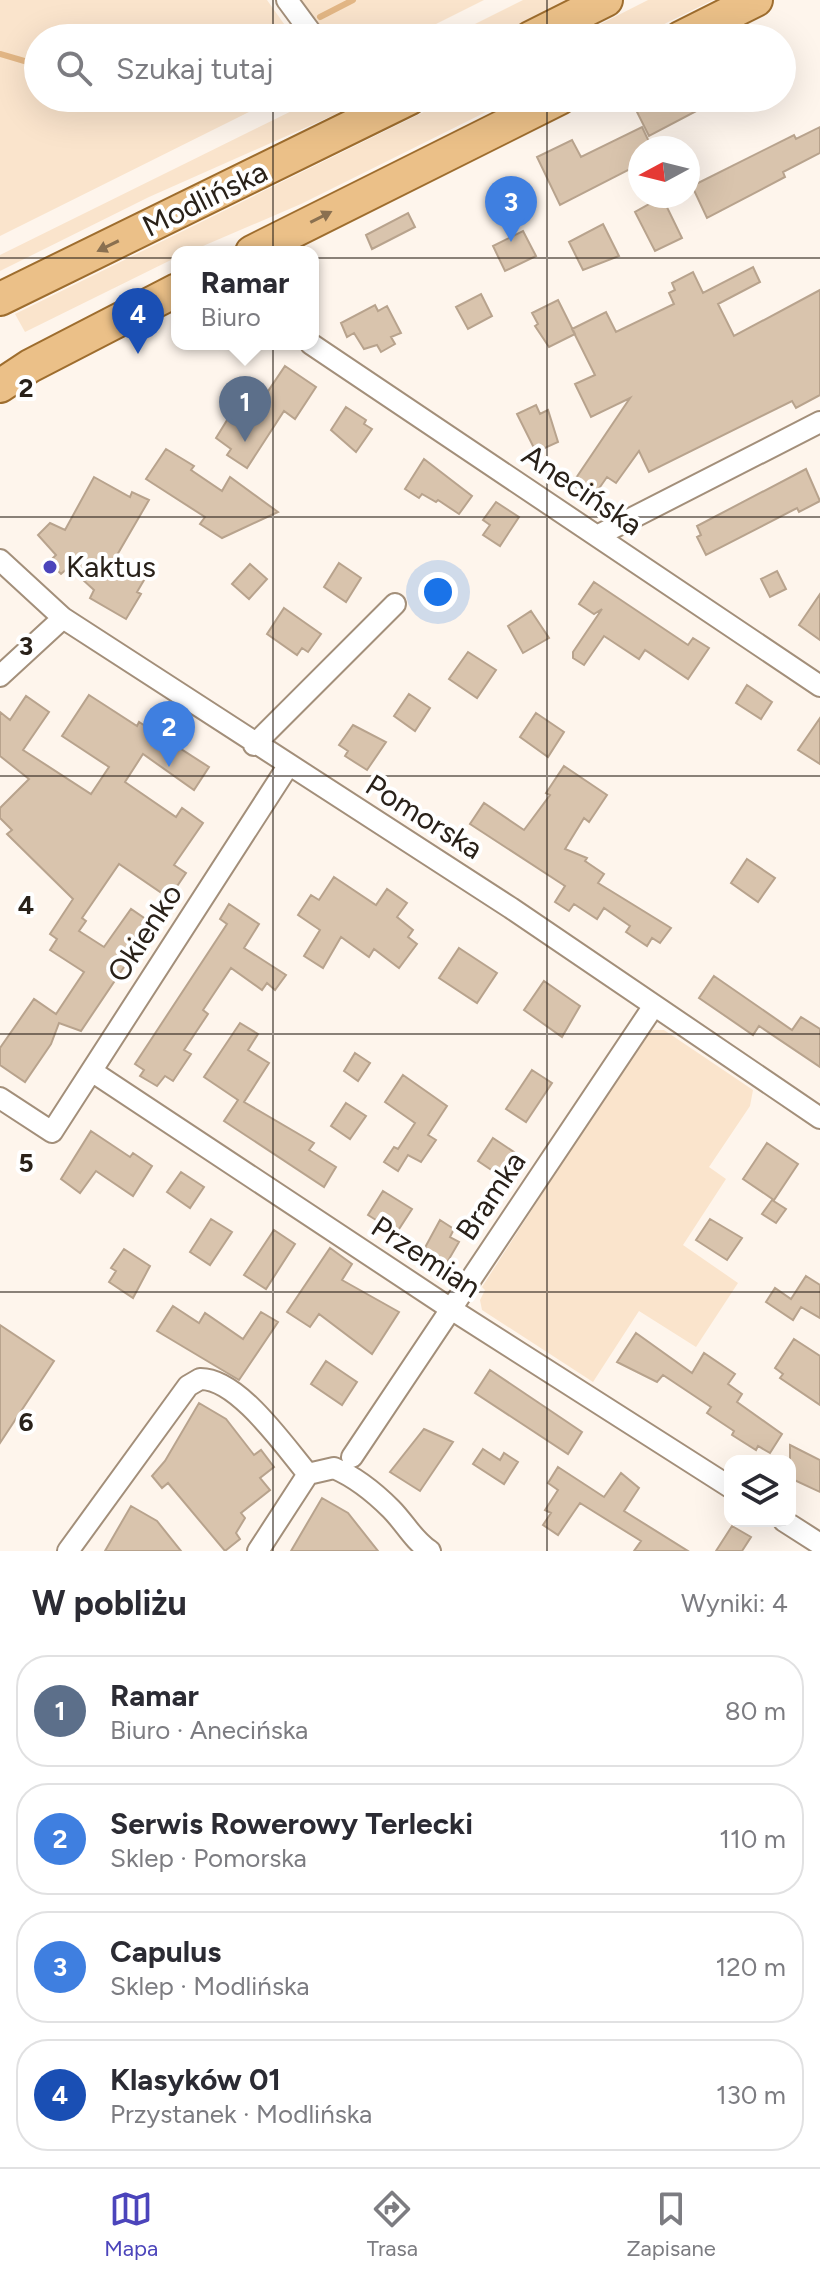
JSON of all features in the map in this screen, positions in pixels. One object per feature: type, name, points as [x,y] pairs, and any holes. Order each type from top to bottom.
[{"type":"main road","points":[[558,24],[606,0]]},
{"type":"main road","points":[[708,24],[756,0]]},
{"type":"main road","name":"Modlińska","points":[[0,299],[381,112]]},
{"type":"main road","points":[[264,246],[532,112]]},
{"type":"main road","points":[[0,386],[30,366],[171,293]]},
{"type":"street","points":[[287,0],[305,24]]},
{"type":"street","name":"Anecińska","points":[[319,349],[820,686]]},
{"type":"street","points":[[597,536],[820,422]]},
{"type":"street","name":"Pomorska","points":[[0,560],[63,618],[254,745],[511,908],[820,1118]]},
{"type":"street","points":[[254,745],[395,604]]},
{"type":"street","points":[[0,676],[63,618]]},
{"type":"street","name":"Okienko","points":[[0,1098],[52,1132],[288,766]]},
{"type":"street","name":"Bramka","points":[[352,1457],[653,1007]]},
{"type":"street","name":"Przemian","points":[[93,1072],[451,1309],[724,1483]]},
{"type":"street","points":[[68,1551],[188,1386],[200,1379],[226,1387],[253,1410],[308,1474]]},
{"type":"street","points":[[258,1551],[308,1474],[334,1468],[344,1472],[392,1510],[418,1543],[430,1551]]},
{"type":"street","points":[[793,1527],[820,1544]]},
{"type":"shaded area","points":[[0,0],[267,0],[284,24],[24,24],[24,112],[249,112],[0,236]]},
{"type":"shaded area","points":[[301,0],[484,0],[436,24],[318,24]]},
{"type":"shaded area","points":[[523,0],[570,0],[522,24],[475,24]]},
{"type":"shaded area","points":[[648,0],[713,0],[664,24],[601,24]]},
{"type":"shaded area","points":[[290,112],[340,112],[149,197],[0,271],[0,255]]},
{"type":"shaded area","points":[[424,112],[486,112],[301,204],[203,246],[171,246],[171,260],[25,332],[15,314]]},
{"type":"shaded area","points":[[653,1030],[664,1030],[753,1090],[750,1106],[709,1167],[726,1179],[683,1245],[738,1283],[696,1347],[639,1311],[593,1382],[482,1310],[480,1300],[485,1290],[482,1287],[643,1037]]},
{"type":"building","points":[[637,112],[694,112],[649,136]]},
{"type":"building","points":[[642,127],[646,136],[628,136],[628,170],[560,205],[537,157],[572,140],[581,157]]},
{"type":"building","points":[[820,127],[820,153],[783,172],[785,177],[707,218],[700,203],[700,182],[794,135],[796,139]]},
{"type":"building","points":[[642,208],[667,208],[682,238],[655,251],[635,212]]},
{"type":"building","points":[[408,213],[415,227],[372,249],[366,235]]},
{"type":"building","points":[[603,224],[619,256],[583,270],[569,242]]},
{"type":"building","points":[[523,231],[536,256],[505,271],[493,246]]},
{"type":"building","points":[[753,267],[760,282],[718,304],[734,336],[820,290],[820,395],[796,408],[792,401],[649,472],[639,451],[616,483],[607,477],[588,504],[576,495],[579,489],[572,484],[630,398],[591,417],[575,384],[595,375],[572,329],[606,312],[616,332],[674,304],[669,293],[675,290],[672,283],[693,272],[703,293]]},
{"type":"building","points":[[481,294],[492,316],[468,329],[456,307]]},
{"type":"building","points":[[558,300],[575,334],[549,347],[535,326],[538,324],[532,313]]},
{"type":"building","points":[[375,305],[378,311],[387,306],[401,333],[391,337],[395,344],[381,352],[377,345],[364,349],[354,333],[347,337],[341,323]]},
{"type":"building","points":[[285,366],[316,387],[295,419],[284,411],[247,468],[227,455],[231,449],[216,438],[229,417],[244,427]]},
{"type":"building","points":[[536,405],[540,414],[548,410],[558,442],[536,452],[517,414]]},
{"type":"building","points":[[346,407],[366,420],[364,424],[372,429],[356,452],[331,430]]},
{"type":"building","points":[[166,449],[194,466],[191,470],[222,491],[230,477],[278,512],[222,538],[200,524],[205,517],[146,479]]},
{"type":"building","points":[[424,459],[472,496],[459,514],[438,500],[436,502],[422,494],[419,498],[405,489]]},
{"type":"building","points":[[806,469],[820,501],[799,512],[797,508],[706,555],[697,537],[701,535],[697,526]]},
{"type":"building","points":[[94,477],[130,497],[132,492],[149,500],[113,562],[144,580],[137,592],[141,594],[126,619],[90,598],[94,590],[69,567],[61,574],[49,562],[56,555],[38,535],[50,523],[65,530]]},
{"type":"building","points":[[496,502],[519,517],[500,546],[483,535],[490,525],[483,520]]},
{"type":"building","points":[[339,563],[361,578],[346,602],[324,587]]},
{"type":"building","points":[[250,564],[267,579],[249,599],[232,584]]},
{"type":"building","points":[[777,571],[786,589],[770,597],[761,579]]},
{"type":"building","points":[[594,582],[688,645],[693,638],[709,648],[688,679],[645,650],[639,659],[604,636],[584,665],[573,658],[573,652],[602,609],[594,614],[579,604]]},
{"type":"building","points":[[820,594],[820,640],[799,625]]},
{"type":"building","points":[[284,608],[321,634],[308,652],[302,648],[297,655],[267,634]]},
{"type":"building","points":[[531,611],[549,638],[523,653],[508,626]]},
{"type":"building","points":[[468,652],[496,670],[477,698],[449,679]]},
{"type":"building","points":[[747,685],[772,702],[761,719],[736,703]]},
{"type":"building","points":[[409,694],[430,708],[415,731],[394,716]]},
{"type":"building","points":[[89,695],[137,726],[139,722],[209,767],[194,790],[143,754],[125,782],[176,817],[182,808],[203,823],[174,865],[186,873],[169,898],[119,864],[82,918],[86,921],[79,931],[104,947],[131,909],[153,924],[81,1031],[59,1023],[51,1044],[25,1082],[0,1065],[0,1048],[34,999],[56,1014],[84,972],[50,950],[57,939],[50,934],[73,899],[7,834],[12,830],[0,818],[0,808],[29,779],[0,756],[0,712],[10,720],[26,696],[49,712],[23,750],[91,794],[109,767],[62,736]]},
{"type":"building","points":[[536,713],[564,732],[548,757],[520,737]]},
{"type":"building","points":[[820,718],[820,764],[798,750]]},
{"type":"building","points":[[353,725],[386,742],[367,770],[345,756],[348,751],[339,745]]},
{"type":"building","points":[[564,766],[607,795],[589,822],[584,818],[565,849],[587,858],[585,861],[604,874],[598,883],[671,928],[660,943],[652,938],[647,946],[626,932],[630,926],[604,908],[597,919],[574,904],[569,911],[555,902],[565,886],[470,824],[484,803],[524,830],[550,795],[546,793]]},
{"type":"building","points":[[747,859],[775,878],[758,902],[731,883]]},
{"type":"building","points":[[334,877],[376,905],[387,889],[407,903],[397,917],[413,930],[408,937],[417,944],[399,968],[374,949],[369,957],[341,937],[323,968],[304,956],[320,930],[298,915],[311,895],[319,900]]},
{"type":"building","points":[[229,904],[259,924],[244,948],[286,975],[275,990],[267,983],[262,990],[231,968],[203,1010],[208,1014],[184,1050],[191,1054],[173,1081],[165,1076],[157,1086],[140,1076],[144,1070],[135,1064],[227,924],[220,919]]},
{"type":"building","points":[[459,948],[497,973],[477,1003],[439,978]]},
{"type":"building","points":[[714,976],[792,1030],[801,1017],[820,1029],[820,1067],[759,1026],[753,1035],[699,998]]},
{"type":"building","points":[[544,981],[580,1006],[562,1037],[524,1010]]},
{"type":"building","points":[[240,1023],[258,1034],[248,1050],[269,1063],[244,1102],[314,1143],[309,1150],[336,1167],[324,1187],[224,1121],[238,1100],[204,1077]]},
{"type":"building","points":[[355,1053],[370,1063],[358,1081],[344,1071]]},
{"type":"building","points":[[532,1070],[552,1083],[526,1122],[506,1109]]},
{"type":"building","points":[[403,1075],[447,1106],[428,1135],[436,1140],[421,1162],[408,1155],[398,1171],[384,1162],[394,1147],[398,1149],[415,1123],[385,1102]]},
{"type":"building","points":[[346,1103],[366,1116],[350,1139],[331,1126]]},
{"type":"building","points":[[91,1131],[130,1157],[133,1153],[152,1166],[133,1196],[96,1171],[80,1193],[61,1179]]},
{"type":"building","points":[[493,1138],[514,1152],[499,1175],[478,1161]]},
{"type":"building","points":[[767,1143],[798,1164],[774,1200],[743,1179]]},
{"type":"building","points":[[181,1172],[204,1187],[190,1208],[167,1192]]},
{"type":"building","points":[[383,1191],[412,1209],[399,1229],[392,1230],[368,1215]]},
{"type":"building","points":[[772,1200],[786,1209],[776,1223],[762,1214]]},
{"type":"building","points":[[211,1219],[232,1232],[210,1265],[190,1252]]},
{"type":"building","points":[[710,1219],[742,1238],[727,1260],[696,1240]]},
{"type":"building","points":[[440,1220],[454,1229],[450,1237],[459,1242],[445,1266],[422,1253]]},
{"type":"building","points":[[274,1230],[295,1244],[266,1289],[244,1275]]},
{"type":"building","points":[[330,1248],[352,1264],[342,1280],[399,1312],[372,1354],[319,1314],[310,1327],[287,1312]]},
{"type":"building","points":[[124,1249],[150,1266],[133,1298],[109,1282],[116,1271],[111,1268]]},
{"type":"building","points":[[806,1276],[820,1285],[820,1318],[801,1307],[793,1320],[766,1302],[775,1288],[791,1299]]},
{"type":"building","points":[[173,1306],[199,1323],[205,1313],[243,1339],[261,1312],[278,1322],[239,1380],[157,1331]]},
{"type":"building","points":[[0,1325],[54,1361],[0,1443]]},
{"type":"building","points":[[636,1333],[692,1373],[704,1353],[735,1374],[728,1384],[742,1394],[737,1402],[782,1434],[770,1453],[758,1446],[756,1450],[732,1435],[734,1431],[707,1413],[711,1407],[663,1375],[657,1382],[617,1362]]},
{"type":"building","points":[[794,1339],[820,1356],[820,1405],[780,1378],[783,1374],[775,1368]]},
{"type":"building","points":[[326,1361],[357,1382],[342,1405],[311,1384]]},
{"type":"building","points":[[490,1370],[582,1432],[568,1454],[475,1393]]},
{"type":"building","points":[[199,1403],[226,1419],[254,1455],[261,1450],[274,1467],[260,1478],[270,1490],[241,1513],[245,1518],[236,1533],[240,1539],[225,1551],[168,1483],[162,1488],[152,1476],[165,1461]]},
{"type":"building","points":[[424,1429],[453,1442],[420,1491],[390,1472]]},
{"type":"building","points":[[790,1445],[820,1460],[820,1492],[796,1481],[796,1455],[790,1455]]},
{"type":"building","points":[[483,1449],[500,1460],[504,1453],[518,1462],[504,1484],[473,1464]]},
{"type":"building","points":[[558,1467],[604,1497],[621,1473],[639,1488],[624,1511],[688,1551],[634,1551],[641,1541],[580,1503],[558,1535],[543,1525],[551,1513],[545,1510],[558,1490],[548,1483]]},
{"type":"building","points":[[322,1498],[348,1513],[378,1551],[291,1551]]},
{"type":"building","points":[[131,1506],[157,1521],[181,1551],[105,1551]]},
{"type":"building","points":[[731,1527],[751,1537],[742,1551],[716,1551]]},
{"type":"waterway","points":[[320,17],[353,0]]},
{"type":"waterway","points":[[0,54],[24,61]]},
{"type":"place","name":"Capulus","points":[[511,242]]},
{"type":"place","name":"Klasyków 01","points":[[138,354]]},
{"type":"place","name":"Ramar","points":[[245,442]]},
{"type":"place","name":"Kaktus","points":[[50,567]]},
{"type":"place","name":"Serwis Rowerowy Terlecki","points":[[169,767]]}]
